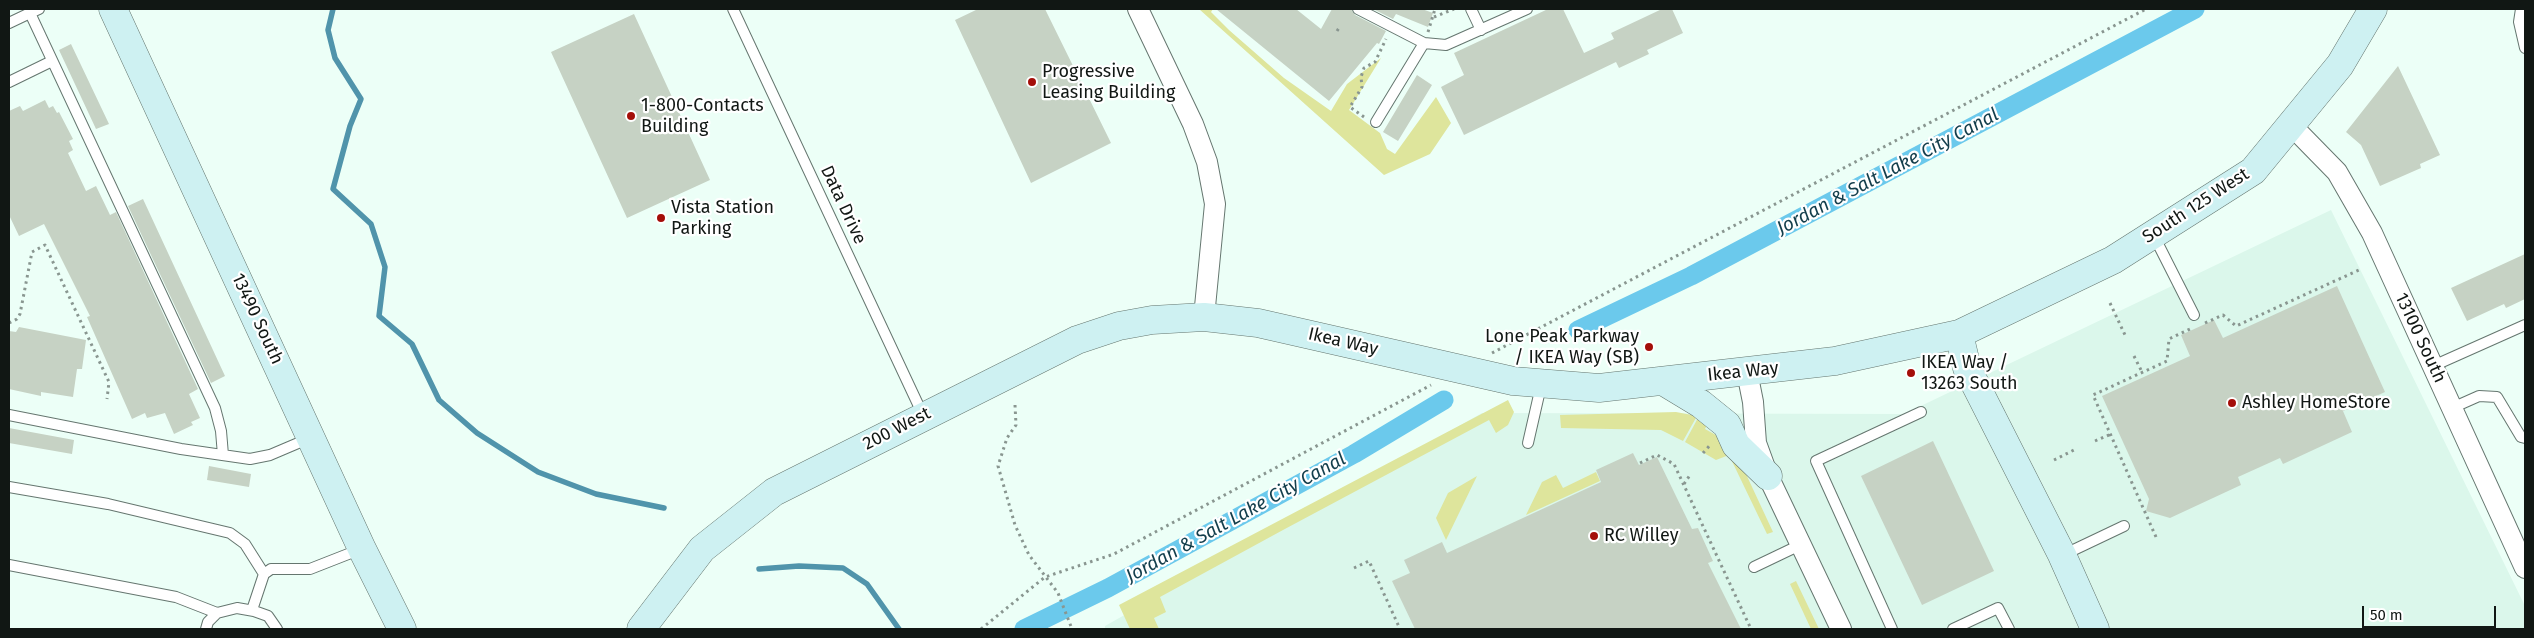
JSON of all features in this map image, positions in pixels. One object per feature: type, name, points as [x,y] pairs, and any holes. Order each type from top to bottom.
[{"type":"main road","name":"13490 South","points":[[113,9],[362,549],[402,629]]},
{"type":"main road","name":"South 125 West","points":[[1959,334],[2114,260],[2252,170],[2340,65],[2373,9]]},
{"type":"main road","name":"200 West","points":[[641,629],[702,549],[774,492],[923,415],[1077,340],[1127,324],[1152,320],[1204,317]]},
{"type":"main road","name":"Ikea Way","points":[[1204,317],[1258,323],[1513,381],[1599,388],[1835,361],[1959,334]]},
{"type":"main road","points":[[1959,334],[1967,368],[2062,555],[2095,629]]},
{"type":"main road","points":[[1663,381],[1701,404],[1727,425],[1736,446],[1768,476]]},
{"type":"street","points":[[1138,9],[1193,124],[1207,162],[1215,204],[1204,317]]},
{"type":"street","name":"13100 South","points":[[2290,124],[2337,172],[2372,233],[2525,568]]},
{"type":"street","points":[[1747,372],[1753,402],[1756,443],[1768,476],[1841,629]]},
{"type":"lane","name":"Data Drive","points":[[733,9],[923,415]]},
{"type":"lane","points":[[1358,9],[1424,42],[1446,45],[1527,9]]},
{"type":"lane","points":[[1471,9],[1481,30]]},
{"type":"lane","points":[[2521,9],[2520,22],[2525,48]]},
{"type":"lane","points":[[9,23],[34,11],[52,61],[215,408],[221,430],[223,455]]},
{"type":"lane","points":[[1376,122],[1424,42]]},
{"type":"lane","points":[[9,82],[52,61]]},
{"type":"lane","points":[[2154,234],[2194,316]]},
{"type":"lane","points":[[2433,366],[2525,325]]},
{"type":"lane","points":[[1528,443],[1542,383]]},
{"type":"lane","points":[[2452,408],[2479,396],[2497,397],[2521,437],[2525,438]]},
{"type":"lane","points":[[1892,629],[1816,461],[1921,412]]},
{"type":"lane","points":[[9,415],[223,455],[258,459],[311,438]]},
{"type":"lane","points":[[9,487],[108,504],[230,533],[245,544],[264,574]]},
{"type":"lane","points":[[2062,555],[2124,526]]},
{"type":"lane","points":[[1754,567],[1800,545]]},
{"type":"lane","points":[[252,610],[264,574],[271,569],[316,567],[362,549]]},
{"type":"lane","points":[[9,565],[176,597],[217,613]]},
{"type":"lane","points":[[206,629],[208,622],[217,613],[237,608],[252,610],[268,616],[277,629]]},
{"type":"lane","points":[[1953,629],[1998,608],[2009,629]]},
{"type":"path","points":[[1424,42],[1434,18],[1435,9]]},
{"type":"path","points":[[1434,18],[1454,9]]},
{"type":"path","points":[[981,629],[1045,577],[1114,554],[1461,369],[2146,9]]},
{"type":"path","points":[[1364,117],[1350,107],[1362,87],[1360,77],[1364,68],[1374,62],[1392,26]]},
{"type":"path","points":[[9,323],[17,319],[20,314],[32,252],[45,245],[109,382],[108,399]]},
{"type":"path","points":[[2156,537],[2094,395],[2167,361],[2169,339],[2223,315],[2236,326],[2359,270]]},
{"type":"path","points":[[2110,302],[2125,335]]},
{"type":"path","points":[[2134,356],[2142,372]]},
{"type":"path","points":[[1015,405],[1016,425],[1007,438],[998,466],[1015,526],[1029,555],[1058,594],[1069,617],[1072,629]]},
{"type":"path","points":[[2095,441],[2111,434]]},
{"type":"path","points":[[2054,460],[2076,450]]},
{"type":"path","points":[[1640,463],[1658,455],[1674,464],[1751,629]]},
{"type":"path","points":[[1684,484],[1690,475]]},
{"type":"path","points":[[1354,568],[1369,561],[1400,629]]},
{"type":"shaded area","points":[[2331,210],[2525,606],[2525,629],[1105,629],[1105,626],[1482,413],[1904,414]]},
{"type":"green space","points":[[1199,9],[1213,9],[1211,12],[1229,30],[1284,78],[1331,111],[1347,84],[1381,58],[1349,110],[1380,133],[1387,149],[1395,154],[1436,97],[1451,123],[1430,154],[1384,175]]},
{"type":"green space","points":[[1508,400],[1514,412],[1508,425],[1496,433],[1489,420],[1283,530],[1160,597],[1166,612],[1154,618],[1159,629],[1130,629],[1119,605]]},
{"type":"green space","points":[[1676,412],[1697,416],[1683,441],[1661,430],[1561,428],[1560,415]]},
{"type":"green space","points":[[1699,416],[1709,420],[1705,429],[1732,444],[1773,532],[1767,534],[1729,455],[1716,460],[1685,442]]},
{"type":"green space","points":[[1596,472],[1600,481],[1526,515],[1542,482],[1556,475],[1563,488]]},
{"type":"green space","points":[[1477,476],[1446,540],[1436,518],[1448,493]]},
{"type":"green space","points":[[1796,581],[1819,629],[1811,629],[1790,584]]},
{"type":"building","name":"Progressive Leasing Building","points":[[978,9],[1045,9],[1111,143],[1031,183],[955,20]]},
{"type":"building","points":[[1216,9],[1296,9],[1321,29],[1332,9],[1351,9],[1355,15],[1386,31],[1379,44],[1377,43],[1329,101]]},
{"type":"building","points":[[1373,9],[1422,9],[1433,13],[1428,27],[1396,14],[1393,19]]},
{"type":"building","points":[[1548,9],[1563,9],[1584,53],[1614,39],[1611,33],[1662,9],[1672,9],[1683,33],[1647,50],[1649,54],[1619,68],[1616,62],[1464,135],[1441,87],[1464,75],[1454,53]]},
{"type":"building","name":"1-800-Contacts Building","points":[[634,14],[710,180],[627,218],[551,52]]},
{"type":"building","points":[[71,44],[109,124],[96,129],[59,50]]},
{"type":"building","points":[[2398,66],[2440,155],[2420,164],[2421,168],[2380,186],[2361,145],[2346,132]]},
{"type":"building","points":[[1417,75],[1432,85],[1398,141],[1383,132]]},
{"type":"building","points":[[45,100],[49,108],[53,106],[57,113],[59,112],[73,139],[69,141],[73,150],[68,153],[86,191],[96,186],[110,215],[116,212],[198,389],[189,394],[200,418],[191,422],[193,425],[174,434],[165,413],[147,418],[145,413],[132,419],[87,317],[90,316],[44,224],[19,236],[9,215],[9,111],[20,106],[23,111]]},
{"type":"building","points":[[143,199],[225,376],[211,383],[128,206]]},
{"type":"building","points":[[2525,254],[2525,299],[2506,308],[2504,304],[2467,321],[2451,288]]},
{"type":"building","name":"Ashley HomeStore","points":[[2337,286],[2385,392],[2343,411],[2352,432],[2283,464],[2280,458],[2238,477],[2241,485],[2170,518],[2146,511],[2149,499],[2102,396],[2190,356],[2181,335],[2214,320],[2223,338]]},
{"type":"building","points":[[19,327],[86,340],[82,369],[77,369],[73,397],[41,392],[41,396],[9,389],[9,331],[16,332]]},
{"type":"building","points":[[9,428],[74,440],[72,454],[9,443]]},
{"type":"building","points":[[1933,441],[1994,571],[1922,605],[1861,476]]},
{"type":"building","name":"RC Willey","points":[[1633,453],[1639,465],[1657,457],[1692,529],[1698,528],[1713,561],[1708,563],[1741,629],[1415,629],[1392,581],[1410,573],[1404,560],[1442,542],[1447,553],[1601,482],[1596,470]]},
{"type":"building","points":[[209,466],[251,474],[249,487],[207,480]]},
{"type":"waterway","points":[[333,9],[328,30],[335,58],[361,99],[350,126],[333,189],[371,224],[385,267],[379,316],[412,344],[439,400],[477,433],[538,472],[596,494],[664,508]]},
{"type":"waterway","name":"Jordan & Salt Lake City Canal","points":[[1578,330],[1691,276],[2195,9]]},
{"type":"waterway","name":"Jordan & Salt Lake City Canal","points":[[1024,629],[1108,588],[1354,454],[1444,400]]},
{"type":"waterway","points":[[759,569],[799,566],[843,568],[867,584],[899,629]]},
{"type":"place","name":"Progressive Leasing Building","points":[[1032,82]]},
{"type":"place","name":"1-800-Contacts Building","points":[[631,116]]},
{"type":"place","name":"Vista Station Parking","points":[[661,218]]},
{"type":"place","name":"Lone Peak Parkway / IKEA Way (SB)","points":[[1649,347]]},
{"type":"place","name":"IKEA Way / 13263 South","points":[[1911,373]]},
{"type":"place","name":"Ashley HomeStore","points":[[2232,403]]},
{"type":"place","name":"RC Willey","points":[[1594,536]]}]
